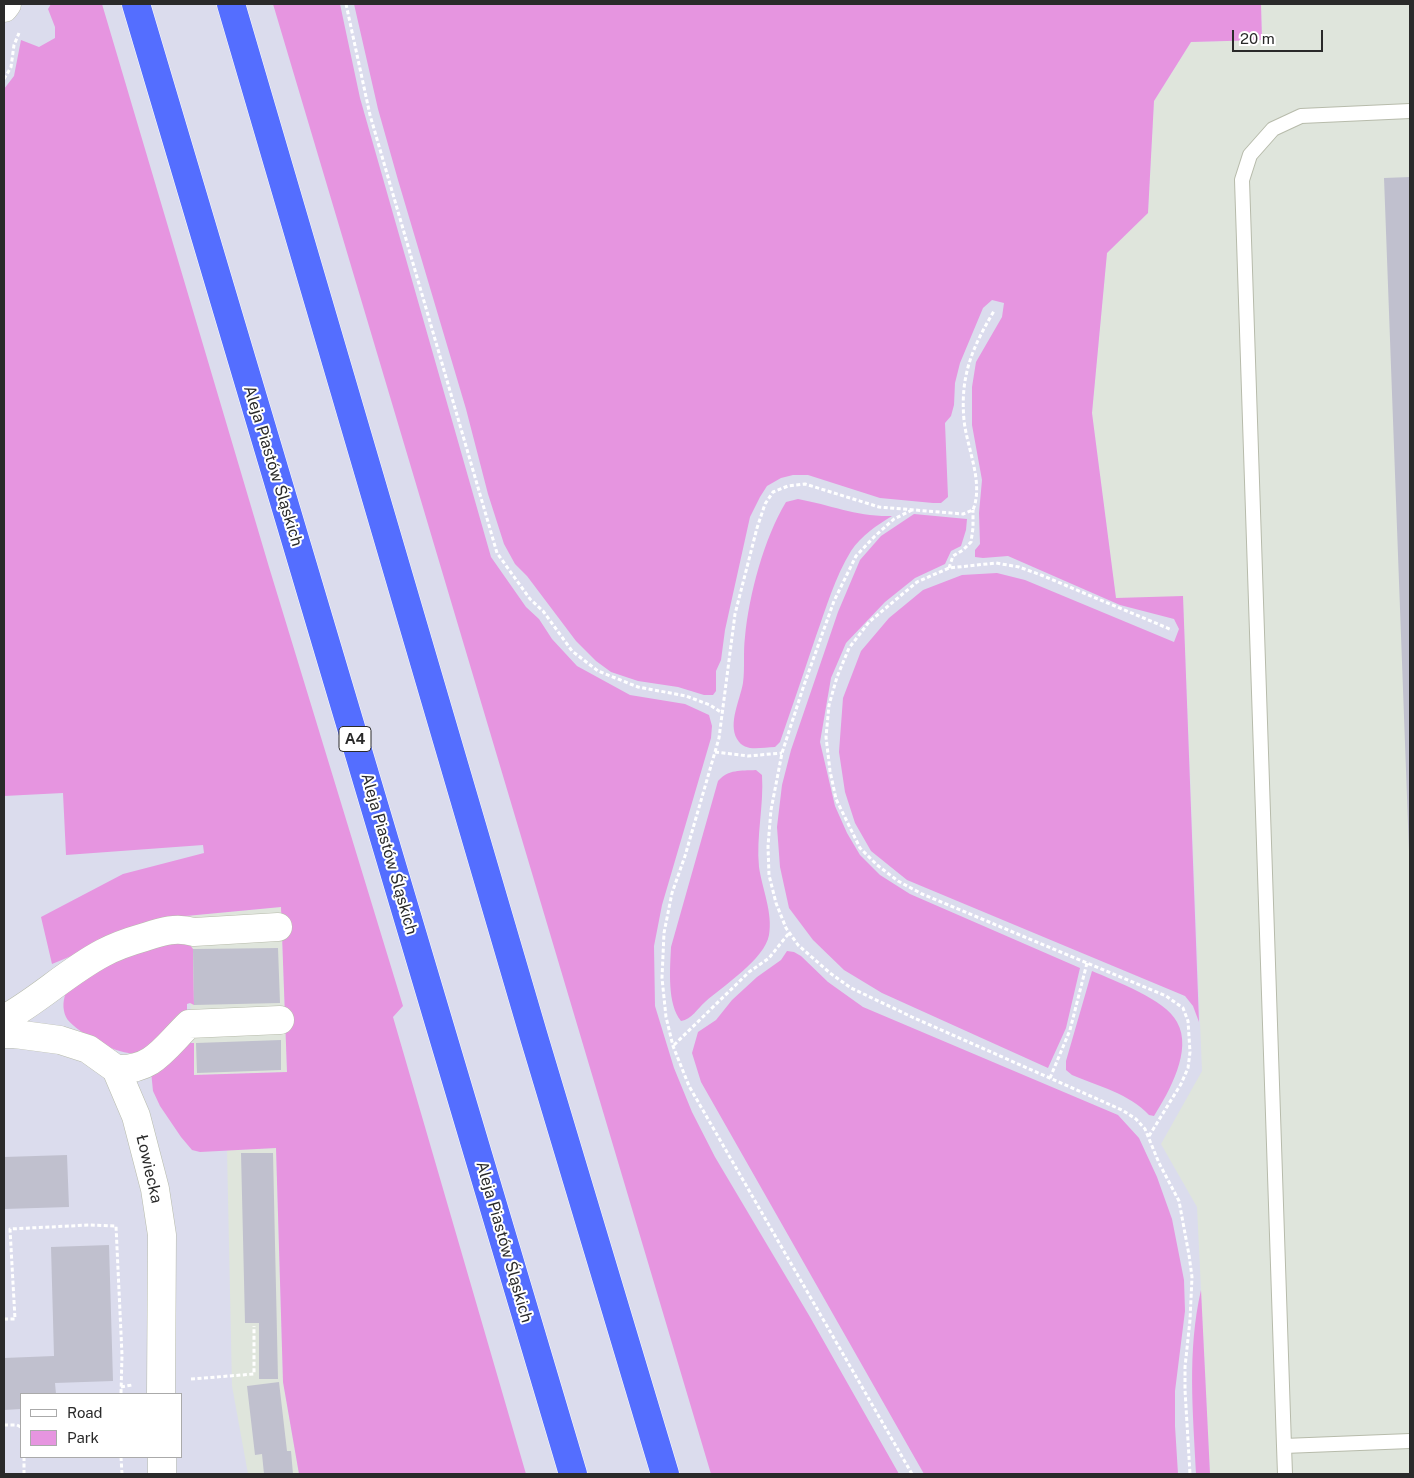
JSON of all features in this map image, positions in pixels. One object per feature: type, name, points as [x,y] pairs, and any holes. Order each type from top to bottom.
[{"type":"highway","name":"Aleja Piastów Śląskich","points":[[136,4],[573,1474]]},
{"type":"highway","points":[[231,4],[536,1046],[665,1474]]},
{"type":"street","points":[[4,8],[7,4]]},
{"type":"street","points":[[4,1019],[28,1005],[102,953],[126,943],[180,928],[194,932],[278,927]]},
{"type":"street","points":[[4,1034],[51,1038],[88,1048],[116,1069],[130,1070],[142,1066],[155,1058],[189,1024],[280,1020]]},
{"type":"street","name":"Łowiecka","points":[[116,1069],[136,1116],[155,1188],[162,1235],[161,1388]]},
{"type":"street","points":[[162,1458],[162,1474]]},
{"type":"lane","points":[[1285,1474],[1242,180],[1250,155],[1273,129],[1301,116],[1410,111]]},
{"type":"lane","points":[[1284,1446],[1410,1442]]},
{"type":"path","points":[[346,4],[370,115],[497,553],[530,599],[543,611],[572,650],[598,671],[638,688],[686,696],[710,705],[722,713]]},
{"type":"path","points":[[4,79],[11,67],[14,45],[20,31]]},
{"type":"path","points":[[949,568],[953,556],[971,542],[973,528],[972,510],[976,501],[976,486],[964,421],[963,388],[969,362],[983,329],[994,311]]},
{"type":"path","points":[[912,1474],[689,1086],[673,1046],[666,1017],[662,978],[664,933],[672,892],[685,856],[715,752],[735,614],[757,528],[766,504],[773,492],[788,486],[805,484],[879,507],[963,514],[972,510]]},
{"type":"path","points":[[913,510],[894,519],[856,556],[834,602],[804,685],[782,753],[771,810],[768,846],[769,874],[776,903],[789,933],[798,945],[830,973],[851,988],[1122,1110],[1136,1119],[1145,1129],[1159,1163],[1179,1201],[1191,1270],[1190,1320],[1185,1382],[1190,1474]]},
{"type":"path","points":[[1149,1137],[1174,1098],[1188,1068],[1190,1052],[1188,1021],[1183,1008],[1166,996],[922,894],[898,881],[877,865],[860,848],[836,799],[830,771],[827,729],[829,706],[837,677],[849,648],[869,622],[898,597],[917,582],[949,568],[996,563],[1019,568],[1041,575],[1172,630]]},
{"type":"path","points":[[715,752],[748,756],[782,753]]},
{"type":"path","points":[[673,1046],[749,972],[769,958],[789,933]]},
{"type":"path","points":[[1050,1078],[1070,1030],[1088,963]]},
{"type":"path","points":[[4,1320],[14,1319],[10,1229],[89,1225],[116,1226],[122,1355],[121,1393]]},
{"type":"path","points":[[4,1238],[10,1237]]},
{"type":"path","points":[[121,1387],[161,1388],[254,1374],[254,1326]]},
{"type":"path","points":[[4,1425],[20,1426]]},
{"type":"path","points":[[24,1458],[24,1474]]},
{"type":"path","points":[[121,1458],[122,1474]]},
{"type":"shaded area","points":[[1261,4],[1410,4],[1410,1474],[1210,1474],[1197,1207],[1161,1144],[1202,1071],[1183,597],[1116,598],[1092,413],[1107,253],[1148,213],[1154,101],[1191,42],[1262,40]]},
{"type":"shaded area","points":[[281,907],[287,1072],[194,1075],[186,916]]},
{"type":"shaded area","points":[[276,1148],[283,1382],[299,1474],[248,1474],[232,1386],[227,1150]]},
{"type":"green space","points":[[51,4],[102,4],[269,567],[403,1006],[393,1017],[526,1474],[299,1474],[283,1382],[276,1148],[200,1152],[192,1150],[160,1106],[153,1091],[151,1071],[183,1043],[194,1043],[194,1075],[287,1072],[281,907],[186,916],[115,938],[52,964],[41,917],[123,874],[204,853],[203,845],[66,855],[63,793],[4,796],[4,89],[14,76],[21,40],[39,47],[55,38],[55,27],[48,9]]},
{"type":"green space","points":[[273,4],[340,4],[360,98],[491,557],[526,607],[539,619],[552,639],[577,666],[630,695],[685,704],[709,715],[712,726],[711,738],[662,905],[654,946],[655,1006],[674,1068],[692,1112],[715,1157],[810,1317],[899,1474],[711,1474]]},
{"type":"green space","points":[[354,4],[1261,4],[1262,40],[1191,42],[1154,101],[1148,213],[1107,253],[1092,413],[1116,598],[1183,596],[1199,1022],[1193,1006],[1185,996],[907,880],[871,851],[855,823],[845,792],[839,752],[843,698],[861,651],[889,618],[923,590],[962,575],[997,573],[1025,580],[1174,642],[1179,629],[1174,619],[1120,605],[1008,556],[975,557],[975,550],[980,544],[979,513],[982,480],[972,425],[972,387],[976,362],[1002,317],[1004,303],[992,300],[983,308],[960,363],[955,383],[954,405],[951,416],[945,423],[948,497],[941,503],[880,498],[808,475],[793,475],[781,478],[767,486],[750,517],[725,630],[721,660],[716,671],[716,691],[713,695],[704,695],[678,687],[638,681],[611,672],[596,661],[576,641],[527,576],[515,564],[504,544],[378,109]]},
{"type":"green space","points":[[798,499],[867,515],[892,516],[864,536],[845,561],[827,604],[780,742],[775,747],[749,748],[737,739],[734,719],[743,683],[744,643],[750,603],[764,549],[778,516],[786,502]]},
{"type":"green space","points":[[914,514],[967,519],[966,530],[961,546],[951,551],[945,564],[915,578],[885,602],[846,643],[831,678],[820,742],[835,806],[847,833],[860,855],[880,875],[910,894],[1080,968],[1066,1028],[1048,1068],[882,993],[844,970],[813,940],[789,908],[780,867],[777,827],[782,785],[791,750],[838,612],[860,560],[881,536]]},
{"type":"green space","points":[[756,770],[762,775],[758,855],[760,875],[770,918],[769,935],[766,944],[752,963],[691,1016],[681,1021],[671,996],[671,947],[718,781],[726,774]]},
{"type":"green space","points":[[179,942],[190,945],[193,949],[194,1005],[187,1004],[187,1014],[152,1047],[136,1053],[119,1051],[108,1047],[77,1029],[66,1017],[64,1004],[67,990],[111,959]]},
{"type":"green space","points":[[787,951],[801,956],[828,982],[863,1007],[1118,1115],[1139,1138],[1157,1177],[1172,1219],[1184,1280],[1185,1311],[1175,1391],[1178,1474],[924,1474],[701,1082],[692,1053],[698,1032],[716,1020],[732,1000],[757,977],[781,960]]},
{"type":"green space","points":[[1092,971],[1151,998],[1171,1014],[1177,1022],[1181,1033],[1181,1058],[1172,1083],[1154,1116],[1149,1115],[1133,1101],[1072,1075],[1066,1070],[1066,1061]]},
{"type":"green space","points":[[1201,1290],[1210,1474],[1196,1474],[1192,1359]]},
{"type":"building","points":[[1410,177],[1410,851],[1409,851],[1384,178]]},
{"type":"building","points":[[278,948],[280,1003],[194,1005],[193,949]]},
{"type":"building","points":[[281,1040],[281,1070],[197,1073],[196,1043]]},
{"type":"building","points":[[241,1153],[273,1153],[278,1379],[259,1379],[259,1323],[245,1323]]},
{"type":"building","points":[[67,1155],[69,1207],[4,1209],[4,1157]]},
{"type":"building","points":[[109,1245],[113,1381],[55,1383],[56,1393],[20,1393],[20,1409],[4,1410],[4,1358],[54,1356],[51,1247]]},
{"type":"building","points":[[279,1382],[287,1451],[291,1451],[293,1474],[264,1474],[262,1454],[255,1455],[247,1386]]}]
